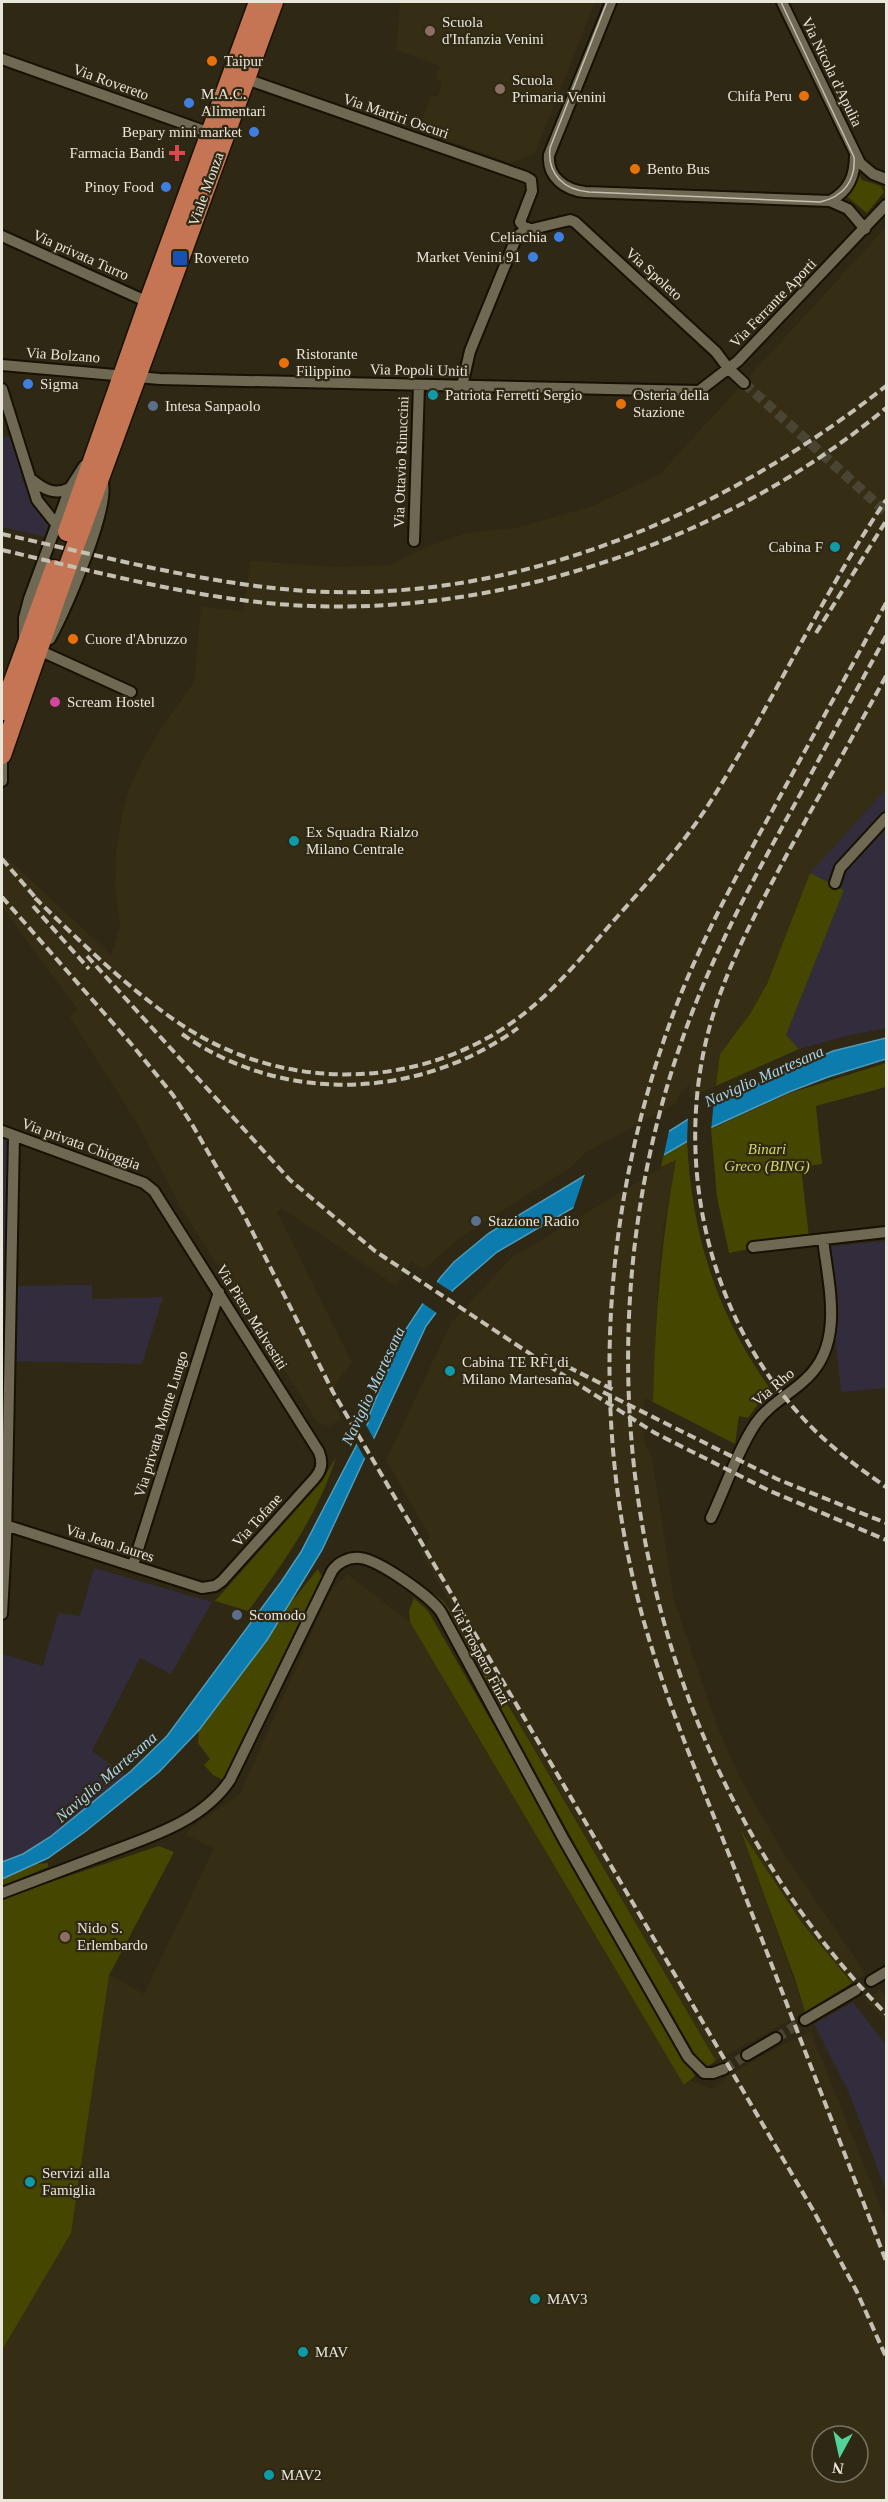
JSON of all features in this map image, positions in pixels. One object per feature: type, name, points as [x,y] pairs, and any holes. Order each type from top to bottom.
[{"type":"main road","name":"Viale Monza","points":[[2,754],[101,476],[148,302],[258,2]]},
{"type":"main road","name":"Viale Monza","points":[[2,711],[5,693],[99,446],[130,375],[274,2]]},
{"type":"street","points":[[611,2],[549,155],[554,175],[565,186],[585,192],[830,201],[848,209],[865,229]]},
{"type":"street","name":"Via Nicola d'Apulia","points":[[782,2],[855,156]]},
{"type":"street","name":"Via Rovereto","points":[[2,59],[210,133]]},
{"type":"street","name":"Via Martiri Oscuri","points":[[246,79],[526,177],[532,185],[520,219],[523,226],[530,229]]},
{"type":"street","points":[[830,201],[840,195],[850,184],[854,174],[855,156]]},
{"type":"street","points":[[855,156],[868,171],[886,179]]},
{"type":"street","name":"Via Ferrante Aporti","points":[[699,391],[738,361],[886,205]]},
{"type":"street","name":"Via Spoleto","points":[[530,229],[566,221],[574,222],[716,352],[728,368],[744,383]]},
{"type":"street","points":[[462,386],[470,351],[515,239],[521,232],[530,229]]},
{"type":"street","name":"Via privata Turro","points":[[2,236],[148,302]]},
{"type":"street","name":"Via Bolzano","points":[[2,365],[130,375]]},
{"type":"street","name":"Via Popoli Uniti","points":[[130,375],[419,385],[699,391]]},
{"type":"street","name":"Via Ottavio Rinuccini","points":[[414,541],[419,385]]},
{"type":"street","points":[[2,389],[39,505],[56,524]]},
{"type":"street","name":"Viale Monza","points":[[24,648],[23,628],[26,608],[56,524],[70,488],[99,446]]},
{"type":"street","name":"Viale Monza","points":[[32,671],[71,595],[98,518],[104,489],[101,476]]},
{"type":"street","points":[[29,477],[49,490],[62,492],[70,488]]},
{"type":"street","points":[[43,652],[131,692]]},
{"type":"street","name":"Viale Monza","points":[[2,754],[2,781]]},
{"type":"street","points":[[835,883],[840,868],[886,818]]},
{"type":"street","name":"Via privata Chioggia","points":[[2,1131],[150,1187]]},
{"type":"street","points":[[2,1614],[14,1136]]},
{"type":"street","name":"Via Piero Malvestiti","points":[[150,1187],[319,1452],[321,1467]]},
{"type":"street","points":[[753,1247],[886,1232]]},
{"type":"street","name":"Via Rho","points":[[711,1518],[754,1425],[770,1407],[810,1375],[825,1352],[832,1318],[823,1239]]},
{"type":"street","name":"Via privata Monte Lungo","points":[[133,1565],[219,1292]]},
{"type":"street","name":"Via Tofane","points":[[210,1587],[222,1581],[314,1479],[321,1467]]},
{"type":"street","name":"Via Jean Jaures","points":[[4,1525],[202,1588],[210,1587]]},
{"type":"street","name":"Via Prospero Finzi","points":[[2,1893],[157,1833],[196,1813],[214,1799],[230,1780],[332,1571],[348,1559],[363,1558],[420,1590],[441,1612],[564,1840],[688,2057],[696,2068],[704,2073],[724,2069]]},
{"type":"street","points":[[871,1981],[886,1972]]},
{"type":"street","points":[[805,2020],[856,1990]]},
{"type":"street","points":[[747,2055],[776,2038]]},
{"type":"shaded area","name":"Scuola Primaria Venini","points":[[400,2],[595,2],[535,153],[511,163],[419,130],[431,95],[438,97],[442,82],[435,79],[440,66],[396,50]]},
{"type":"shaded area","points":[[886,227],[886,788],[810,873],[767,984],[750,1014],[720,1054],[716,1086],[689,1098],[690,1084],[680,1093],[675,1104],[585,1153],[571,1167],[460,1238],[424,1269],[411,1262],[396,1286],[282,1208],[277,1212],[352,1363],[339,1379],[330,1398],[342,1419],[329,1426],[318,1423],[180,1206],[140,1128],[70,1017],[78,1010],[2,907],[2,857],[4,855],[111,955],[120,927],[115,886],[116,853],[122,816],[130,786],[144,757],[194,682],[201,606],[243,612],[250,561],[336,567],[389,565],[426,547],[466,533],[515,528],[590,507],[660,474]]},
{"type":"shaded area","points":[[19,433],[35,488],[53,518],[46,537],[2,527],[2,438]]},
{"type":"shaded area","points":[[886,788],[886,1028],[799,1049],[786,1035],[844,890],[810,873]]},
{"type":"shaded area","points":[[2,1134],[12,1137],[8,1286],[92,1285],[92,1299],[163,1297],[142,1364],[7,1361],[6,1311],[2,1311]]},
{"type":"shaded area","points":[[676,1159],[664,1224],[658,1284],[653,1402],[644,1398],[644,1442],[652,1458],[674,1600],[715,1720],[738,1774],[784,1854],[866,1974],[852,1983],[802,1923],[743,1834],[805,2012],[716,2061],[422,1554],[430,1537],[386,1460],[451,1323],[511,1258]]},
{"type":"shaded area","points":[[886,1241],[886,1388],[841,1392],[826,1247]]},
{"type":"shaded area","points":[[94,1568],[212,1602],[171,1674],[140,1658],[92,1751],[127,1776],[42,1845],[2,1863],[2,1654],[43,1666],[58,1613],[80,1616]]},
{"type":"shaded area","points":[[347,1574],[410,1622],[684,2085],[690,2081],[713,2089],[727,2076],[780,2046],[811,2032],[886,2220],[886,2500],[2,2500],[2,2350],[17,2323],[2,1898],[174,1852],[110,1975],[144,1994],[214,1848],[185,1835],[192,1827],[240,1794],[329,1594]]},
{"type":"shaded area","points":[[880,1989],[886,1996],[886,2023],[866,2001]]},
{"type":"shaded area","points":[[853,2002],[886,2045],[886,2191],[849,2093],[814,2024]]},
{"type":"green space","points":[[858,173],[862,180],[881,186],[884,192],[867,213],[846,196],[853,188]]},
{"type":"green space","points":[[810,873],[844,890],[786,1035],[799,1049],[716,1086],[720,1054],[750,1014],[767,984]]},
{"type":"green space","name":"Binari Greco (BING)","points":[[886,1063],[886,1087],[816,1106],[822,1164],[801,1167],[809,1237],[729,1253],[717,1197],[711,1129],[790,1093]]},
{"type":"green space","points":[[687,1141],[695,1210],[711,1274],[722,1304],[737,1334],[753,1364],[773,1393],[759,1403],[748,1418],[739,1416],[735,1444],[653,1402],[660,1280],[666,1220],[676,1160],[661,1167],[663,1155]]},
{"type":"green space","points":[[336,1457],[310,1518],[287,1556],[248,1611],[215,1601],[322,1481]]},
{"type":"green space","points":[[318,1569],[322,1577],[237,1756],[223,1780],[213,1775],[204,1765],[210,1759],[198,1743],[199,1730],[267,1640],[289,1605]]},
{"type":"green space","points":[[433,1593],[443,1601],[455,1617],[716,2061],[708,2066],[698,2060],[578,1850],[449,1613]]},
{"type":"green space","points":[[414,1598],[428,1611],[695,2076],[684,2085],[410,1622],[409,1611]]},
{"type":"green space","points":[[741,1831],[802,1923],[852,1983],[805,2012],[796,1982]]},
{"type":"green space","points":[[159,1846],[174,1852],[109,1975],[71,2233],[2,2350],[2,1898]]},
{"type":"green space","points":[[48,1863],[48,1867],[2,1886],[2,1879],[37,1864]]},
{"type":"water","points":[[886,1038],[886,1059],[789,1092],[710,1128],[497,1252],[453,1290],[426,1326],[322,1550],[267,1640],[199,1730],[159,1772],[86,1831],[48,1858],[2,1879],[2,1862],[23,1854],[50,1837],[131,1771],[167,1736],[281,1582],[301,1552],[368,1423],[370,1413],[404,1332],[440,1278],[454,1262],[489,1233],[584,1176],[671,1130],[714,1103],[833,1051]]},
{"type":"pier","points":[[714,1100],[711,1131],[687,1145],[688,1115]]},
{"type":"pier","points":[[670,1126],[663,1159],[572,1212],[586,1171]]},
{"type":"pier","points":[[435,1281],[454,1293],[438,1314],[421,1302]]},
{"type":"pier","points":[[365,1423],[376,1443],[367,1462],[355,1441]]},
{"type":"tunnel","points":[[744,383],[886,512]]},
{"type":"tunnel","points":[[776,2038],[805,2020]]},
{"type":"tunnel","points":[[724,2069],[747,2055]]},
{"type":"tram line","points":[[607,2],[550,148],[551,166],[559,179],[572,188],[589,192],[820,202],[835,196],[846,187],[853,173],[854,157],[781,2]]},
{"type":"railway","points":[[2,534],[192,576],[268,587],[307,591],[386,591],[464,582],[540,566],[615,541],[687,511],[757,474],[823,432],[886,386]]},
{"type":"railway","points":[[2,550],[139,582],[208,595],[278,604],[358,606],[440,600],[521,585],[601,563],[678,534],[752,498],[822,456],[886,408]]},
{"type":"railway","points":[[35,898],[118,976],[165,1013],[211,1042],[249,1058],[288,1069],[327,1074],[367,1074],[407,1068],[445,1057],[482,1041],[517,1019],[557,984],[685,838],[729,772],[839,576],[886,500]]},
{"type":"railway","points":[[816,633],[886,521]]},
{"type":"railway","points":[[886,603],[730,889],[692,967],[671,1020],[647,1093],[630,1167],[617,1243],[611,1319],[610,1396],[615,1472],[626,1547],[654,1655],[688,1752],[886,2261]]},
{"type":"railway","points":[[886,636],[748,891],[718,952],[692,1014],[680,1046],[646,1172],[630,1301],[631,1431],[649,1560],[684,1684],[735,1803],[802,1914],[886,2014]]},
{"type":"railway","points":[[886,676],[785,858],[729,970],[715,1009],[702,1061],[696,1115],[697,1170],[704,1224],[719,1277],[740,1327],[767,1374],[801,1416],[831,1445],[886,1487]]},
{"type":"railway","points":[[2,859],[41,904]]},
{"type":"railway","points":[[2,897],[133,1046],[173,1095],[193,1126],[243,1213],[333,1392],[813,2210],[857,2292],[886,2357]]},
{"type":"railway","points":[[33,906],[89,969]]},
{"type":"railway","points":[[87,956],[290,1180],[375,1251],[655,1433],[770,1491],[886,1540]]},
{"type":"railway","points":[[182,1034],[221,1057],[263,1073],[307,1082],[351,1085],[395,1080],[438,1069],[479,1052],[518,1028]]},
{"type":"railway","points":[[544,1355],[614,1390]]},
{"type":"railway","points":[[603,1392],[777,1479],[886,1523]]},
{"type":"place","name":"Scuola d'Infanzia Venini","points":[[430,31]]},
{"type":"place","name":"Taipur","points":[[212,61]]},
{"type":"place","name":"Scuola Primaria Venini","points":[[500,89]]},
{"type":"place","name":"Chifa Peru","points":[[804,96]]},
{"type":"place","name":"M.A.C. Alimentari","points":[[189,103]]},
{"type":"place","name":"Bepary mini market","points":[[254,132]]},
{"type":"place","name":"Farmacia Bandi","points":[[177,153]]},
{"type":"place","name":"Bento Bus","points":[[635,169]]},
{"type":"place","name":"Pinoy Food","points":[[166,187]]},
{"type":"place","name":"Celiachia","points":[[559,237]]},
{"type":"place","name":"Market Venini 91","points":[[533,257]]},
{"type":"place","name":"Rovereto","points":[[180,258]]},
{"type":"place","name":"Ristorante Filippino","points":[[284,363]]},
{"type":"place","name":"Sigma","points":[[28,384]]},
{"type":"place","name":"Patriota Ferretti Sergio","points":[[433,395]]},
{"type":"place","name":"Osteria della Stazione","points":[[621,404]]},
{"type":"place","name":"Intesa Sanpaolo","points":[[153,406]]},
{"type":"place","name":"Cabina F","points":[[835,547]]},
{"type":"place","name":"Cuore d'Abruzzo","points":[[73,639]]},
{"type":"place","name":"Scream Hostel","points":[[55,702]]},
{"type":"place","name":"Ex Squadra Rialzo Milano Centrale","points":[[294,841]]},
{"type":"place","name":"Stazione Radio","points":[[476,1221]]},
{"type":"place","name":"Cabina TE RFI di Milano Martesana","points":[[450,1371]]},
{"type":"place","name":"Scomodo","points":[[237,1615]]},
{"type":"place","name":"Nido S. Erlembardo","points":[[65,1937]]},
{"type":"place","name":"Servizi alla Famiglia","points":[[30,2182]]},
{"type":"place","name":"MAV3","points":[[535,2299]]},
{"type":"place","name":"MAV","points":[[303,2352]]},
{"type":"place","name":"MAV2","points":[[269,2475]]},
{"type":"water label","name":"Naviglio Martesana","points":[[764,1076]]},
{"type":"water label","name":"Naviglio Martesana","points":[[373,1386]]},
{"type":"water label","name":"Naviglio Martesana","points":[[106,1777]]}]
